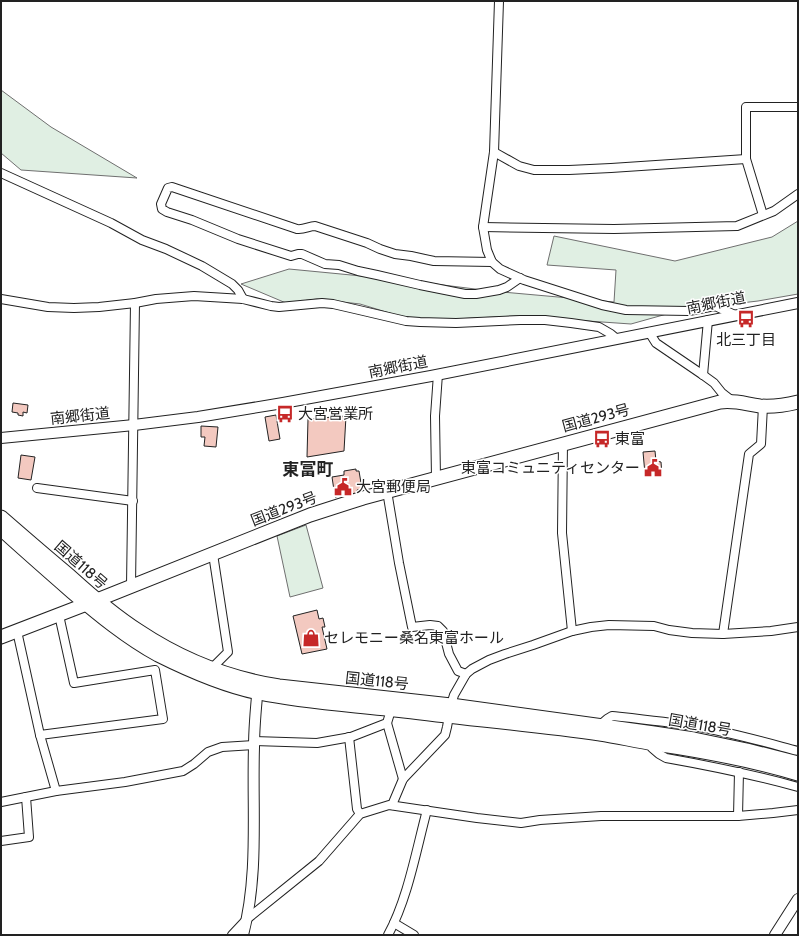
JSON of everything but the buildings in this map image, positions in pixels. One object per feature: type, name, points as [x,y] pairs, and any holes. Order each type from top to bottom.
[{"type":"highway","name":"国道293号","points":[[1,637],[310,515],[339,505],[704,405],[730,400],[763,406],[778,406],[798,402]]},
{"type":"highway","name":"国道118号","points":[[1,517],[92,602],[115,627],[157,654],[208,678],[242,689],[258,688],[313,690],[694,750],[782,763],[798,763]]},
{"type":"highway","name":"国道118号","points":[[1,529],[38,563],[92,602],[161,645],[258,688],[311,701],[391,710],[450,711],[600,725],[694,739],[747,750],[782,763],[798,774]]},
{"type":"street","points":[[499,1],[494,152],[483,227],[486,250],[492,262],[500,269],[520,278],[602,305],[626,310],[689,311],[715,306],[736,314]]},
{"type":"street","points":[[763,215],[746,159],[746,108],[798,107]]},
{"type":"street","points":[[494,152],[519,166],[534,170],[611,168],[746,159]]},
{"type":"street","points":[[1,173],[111,223],[142,240],[166,249],[202,266],[232,284],[238,290],[243,299]]},
{"type":"street","points":[[492,262],[434,261],[395,254],[368,243],[315,226],[297,229],[172,187],[168,188],[162,204],[162,208],[167,212],[192,220],[238,239],[291,256],[302,254],[325,264],[339,265],[358,271],[420,285],[465,294],[476,294],[499,290],[507,287],[520,278]]},
{"type":"street","points":[[483,227],[614,229],[736,226],[774,211],[798,194]]},
{"type":"street","points":[[1,299],[48,307],[74,308],[99,307],[156,299],[194,296],[243,299],[279,307],[333,304],[420,322],[456,323],[545,320],[599,327],[611,334],[616,339]]},
{"type":"street","points":[[131,586],[135,303]]},
{"type":"street","name":"南郷街道","points":[[1,438],[134,425],[276,405],[798,303]]},
{"type":"street","points":[[703,375],[708,320]]},
{"type":"street","points":[[649,332],[656,343],[703,375],[730,400]]},
{"type":"street","points":[[436,478],[435,416],[438,374]]},
{"type":"street","points":[[723,634],[749,454],[761,444],[763,406]]},
{"type":"street","points":[[563,443],[562,533],[572,631]]},
{"type":"street","points":[[37,488],[133,501]]},
{"type":"street","points":[[387,492],[412,627],[430,625],[438,626],[443,631],[449,654],[458,671],[466,674]]},
{"type":"street","points":[[212,668],[228,652],[214,554]]},
{"type":"street","points":[[40,735],[163,719],[155,670],[74,683],[59,615]]},
{"type":"street","points":[[392,805],[403,779],[444,735],[454,695],[466,674],[489,660],[572,631],[609,625],[654,626],[669,630],[692,633],[723,634],[771,631],[798,626]]},
{"type":"street","points":[[17,631],[40,735],[56,791]]},
{"type":"street","points":[[243,935],[252,888],[254,847],[254,743],[258,688]]},
{"type":"street","points":[[391,710],[387,723],[403,779]]},
{"type":"street","points":[[600,725],[612,716],[655,720],[738,735],[798,751]]},
{"type":"street","points":[[1,802],[56,791],[125,782],[183,771],[208,752],[222,748],[254,743],[318,744],[349,737],[387,723]]},
{"type":"street","points":[[349,737],[357,809],[360,814]]},
{"type":"street","points":[[652,743],[652,748],[666,758],[713,766],[798,788]]},
{"type":"street","points":[[738,816],[739,772]]},
{"type":"street","points":[[1,841],[29,838],[26,797]]},
{"type":"street","points":[[232,935],[247,919],[319,861],[360,814],[389,805],[521,823],[540,820],[601,816],[738,816],[773,814],[798,810]]},
{"type":"street","points":[[388,935],[406,893],[427,810]]},
{"type":"street","points":[[774,935],[798,899]]},
{"type":"street","points":[[394,923],[414,935]]},
{"type":"green space","points":[[1,90],[51,127],[137,178],[21,170],[1,153]]},
{"type":"green space","points":[[798,221],[798,294],[758,301],[681,310],[631,324],[516,316],[454,319],[406,318],[360,304],[317,299],[286,303],[241,284],[289,269],[403,280],[491,291],[614,302],[616,270],[547,265],[554,236],[675,261],[772,237]]},
{"type":"green space","points":[[306,525],[323,588],[290,597],[277,536]]},
{"type":"place","name":"北三丁目","points":[[746,319]]},
{"type":"place","name":"大宮営業所","points":[[285,414]]},
{"type":"place","name":"東富","points":[[602,439]]},
{"type":"place","name":"東富コミュニティセンター","points":[[653,468]]},
{"type":"place","name":"大宮郵便局","points":[[343,487]]},
{"type":"place","name":"セレモニー桑名東富ホール","points":[[311,638]]},
{"type":"district","name":"東富町","points":[[308,469]]}]
